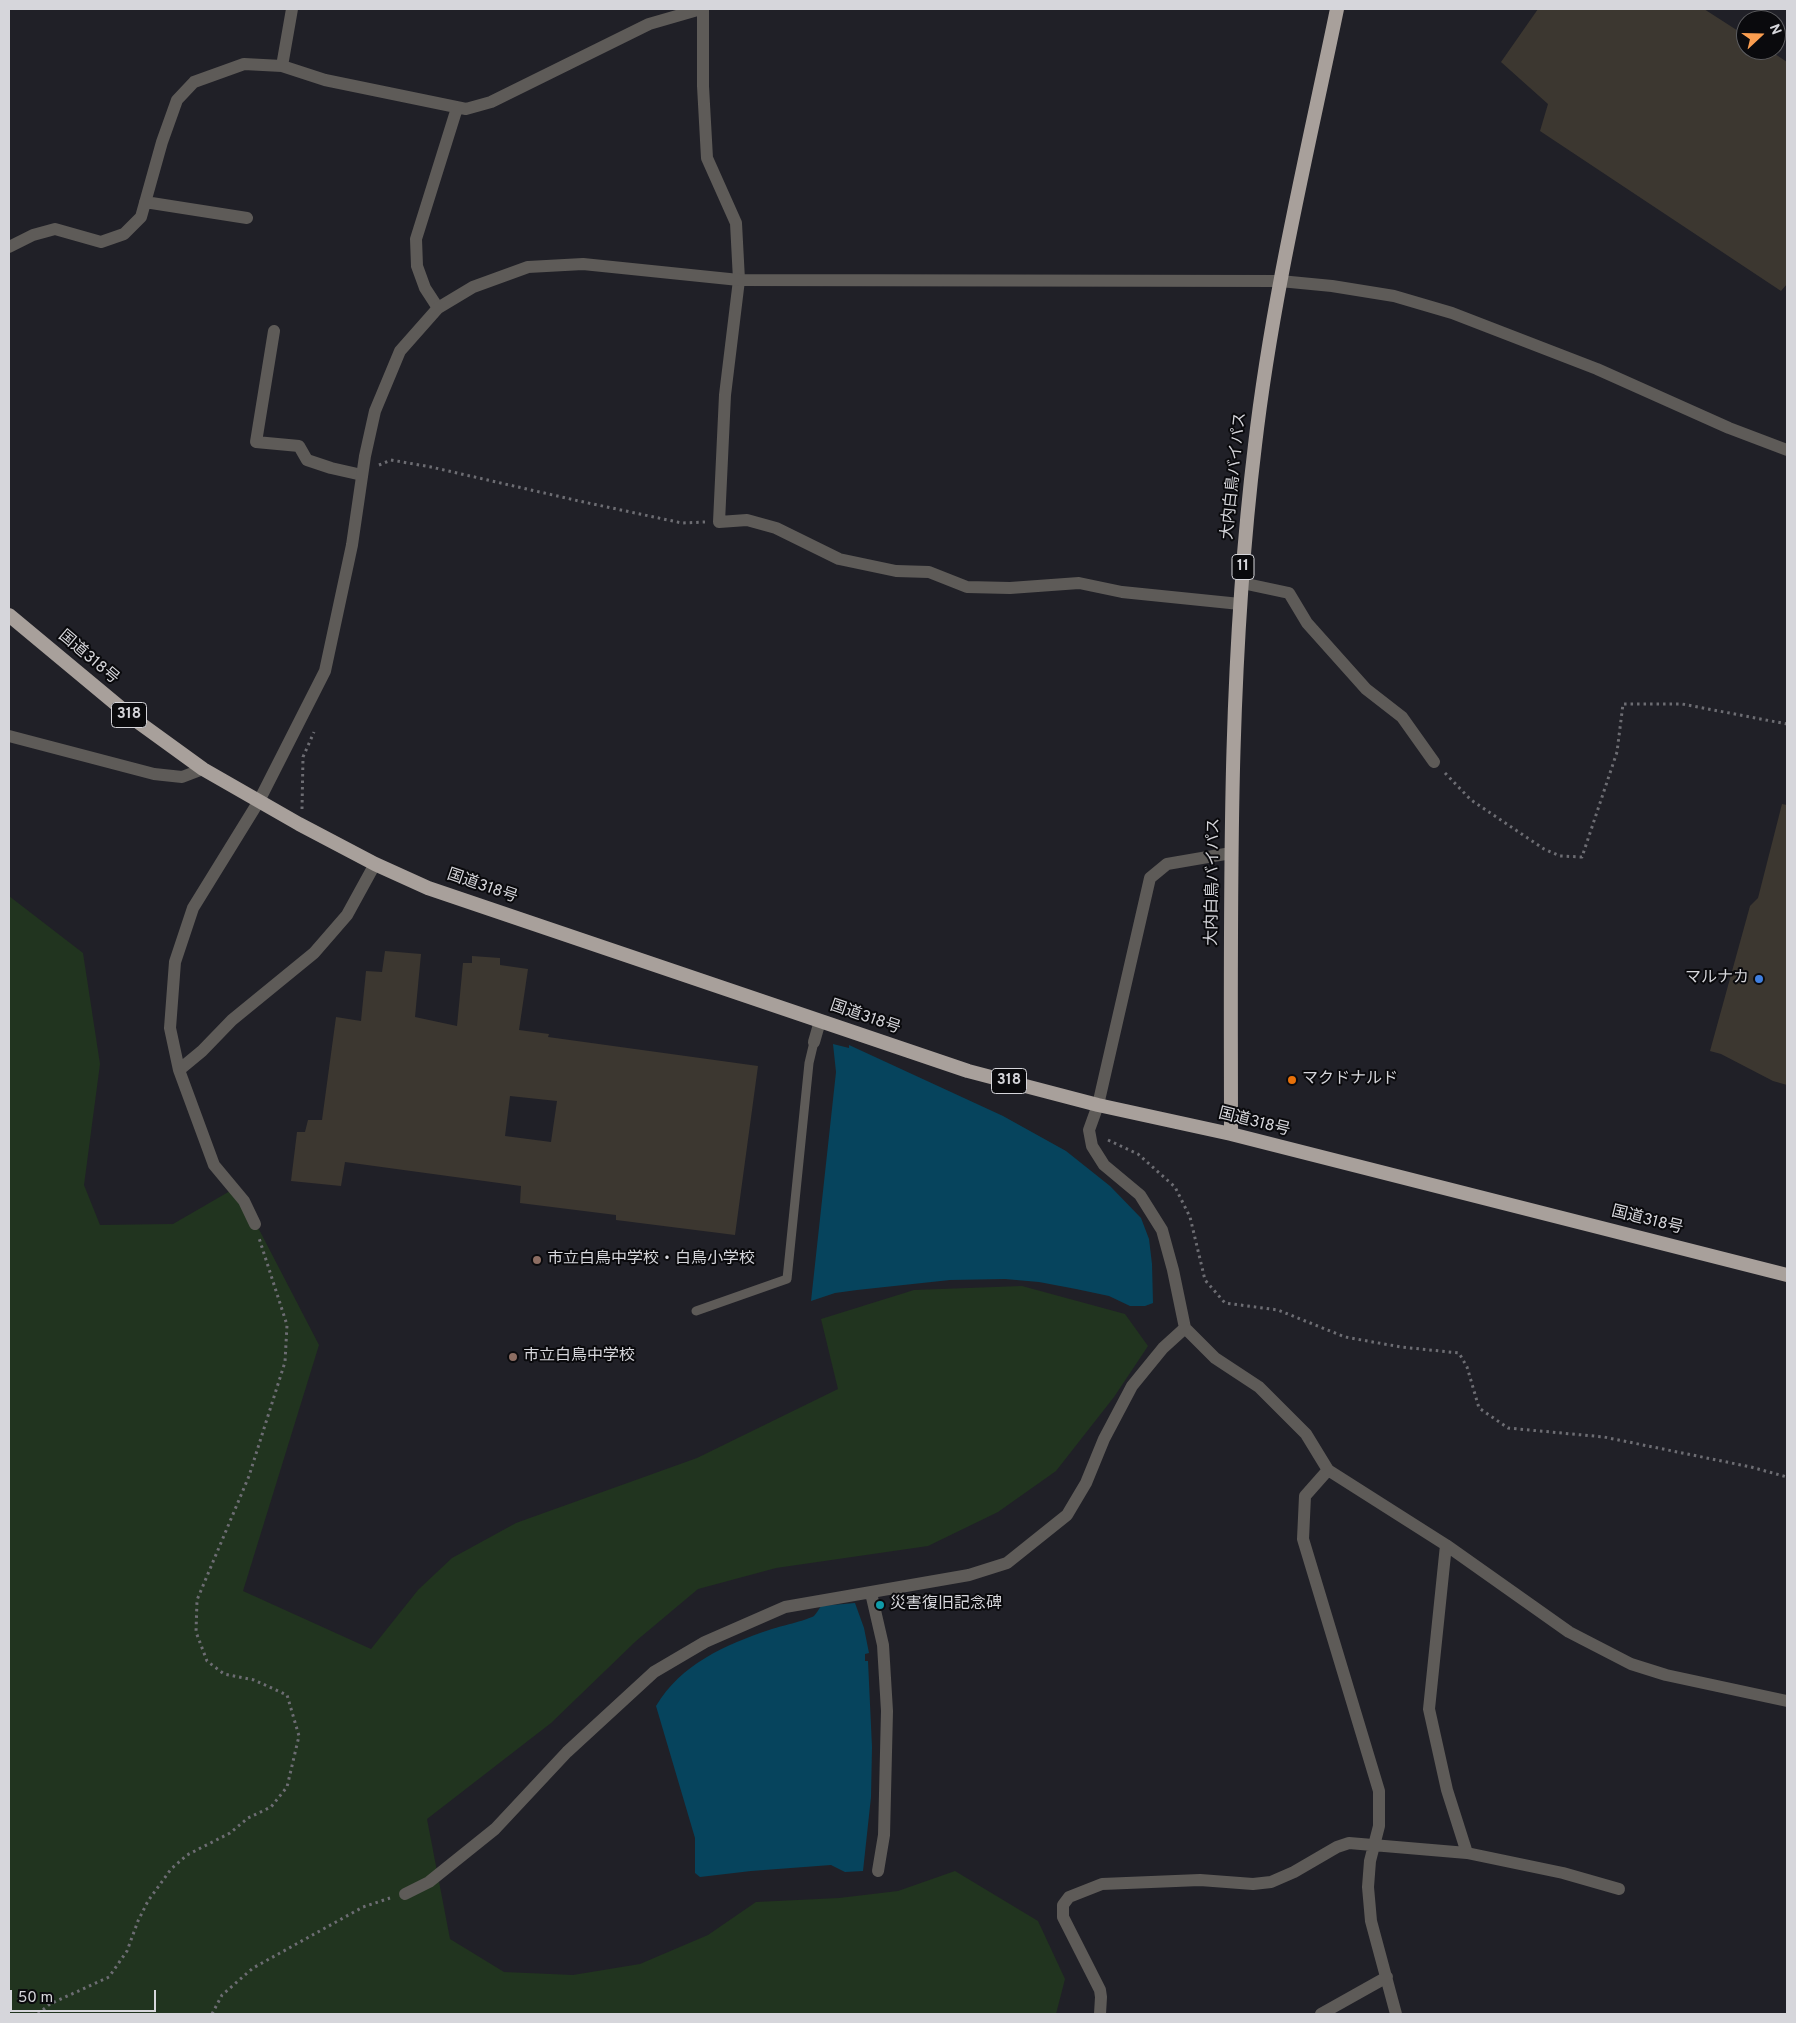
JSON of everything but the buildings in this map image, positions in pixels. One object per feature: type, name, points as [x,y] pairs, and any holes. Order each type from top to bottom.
[{"type":"highway","name":"大内白鳥バイパス","points":[[1231,1134],[1231,853],[1240,604],[1255,445],[1280,281],[1337,9]]},
{"type":"highway","name":"国道318号","points":[[9,615],[134,719],[203,769],[299,824],[375,864],[428,888],[968,1071],[1098,1105],[1231,1134],[1787,1275]]},
{"type":"street","points":[[282,66],[292,9]]},
{"type":"street","points":[[9,247],[33,235],[55,230],[101,242],[124,234],[141,217],[162,142],[177,100],[194,82],[244,64],[282,66],[325,80],[466,109],[491,102],[649,24],[702,9],[703,86],[707,158],[736,223],[739,280],[725,395],[719,522],[747,520],[776,528],[839,559],[896,570],[929,572],[967,587],[1010,588],[1079,583],[1122,592],[1240,604]]},
{"type":"street","points":[[438,308],[424,288],[417,266],[416,239],[457,108]]},
{"type":"street","points":[[145,202],[247,218]]},
{"type":"street","points":[[255,1224],[244,1201],[214,1165],[179,1070],[170,1028],[175,962],[193,908],[259,801],[325,671],[352,545],[362,475],[375,411],[400,352],[438,308],[473,287],[528,267],[583,264],[739,280],[1280,281],[1332,286],[1394,296],[1452,313],[1597,368],[1729,428],[1787,450]]},
{"type":"street","points":[[274,332],[256,442],[299,446],[307,460],[362,475]]},
{"type":"street","points":[[1242,583],[1289,593],[1307,624],[1366,690],[1402,717],[1434,762]]},
{"type":"street","points":[[9,736],[154,774],[182,777],[203,769]]},
{"type":"street","points":[[1231,853],[1167,864],[1150,878],[1098,1105],[1090,1130],[1092,1146],[1104,1165],[1140,1194],[1162,1230],[1174,1270],[1185,1328],[1215,1358],[1259,1387],[1306,1434],[1328,1470],[1446,1545],[1569,1632],[1631,1664],[1666,1676],[1787,1701]]},
{"type":"street","points":[[179,1070],[202,1051],[232,1020],[314,953],[347,916],[375,864]]},
{"type":"street","points":[[814,1042],[820,1021]]},
{"type":"street","points":[[405,1894],[430,1882],[495,1829],[567,1752],[654,1672],[705,1642],[785,1608],[969,1576],[1007,1563],[1067,1515],[1086,1483],[1104,1439],[1132,1386],[1163,1348],[1185,1328]]},
{"type":"street","points":[[1328,1470],[1305,1496],[1303,1540],[1379,1791],[1379,1826],[1370,1861],[1368,1887],[1371,1921],[1396,2014]]},
{"type":"street","points":[[1446,1545],[1429,1709],[1447,1790],[1468,1853]]},
{"type":"street","points":[[871,1592],[883,1644],[887,1711],[884,1835],[878,1871]]},
{"type":"street","points":[[1100,2014],[1100,1990],[1063,1917],[1063,1905],[1069,1897],[1102,1884],[1200,1880],[1253,1884],[1271,1882],[1337,1847],[1349,1843],[1468,1853],[1563,1873],[1619,1889]]},
{"type":"street","points":[[1321,2014],[1387,1977]]},
{"type":"lane","points":[[696,1311],[787,1279],[809,1064],[814,1042]]},
{"type":"path","points":[[378,472],[380,464],[391,460],[431,467],[579,502],[682,523],[719,522]]},
{"type":"path","points":[[1434,762],[1471,800],[1544,849],[1560,856],[1582,857],[1618,752],[1623,704],[1682,704],[1787,724]]},
{"type":"path","points":[[299,824],[304,802],[303,757],[317,724]]},
{"type":"path","points":[[1090,1130],[1138,1154],[1175,1187],[1190,1217],[1205,1280],[1225,1303],[1278,1310],[1345,1337],[1400,1347],[1459,1353],[1468,1367],[1479,1408],[1508,1428],[1604,1437],[1787,1477]]},
{"type":"path","points":[[38,2014],[50,2004],[109,1977],[128,1951],[138,1921],[148,1901],[171,1869],[187,1855],[230,1833],[248,1818],[271,1807],[287,1787],[299,1736],[287,1695],[254,1680],[224,1674],[207,1661],[196,1632],[197,1600],[249,1476],[286,1362],[287,1325],[255,1224]]},
{"type":"path","points":[[212,2014],[222,1995],[253,1968],[363,1907],[405,1894]]},
{"type":"green space","points":[[9,896],[83,953],[100,1064],[84,1185],[100,1225],[173,1224],[237,1187],[319,1345],[243,1591],[371,1649],[418,1590],[452,1558],[516,1523],[697,1458],[838,1389],[821,1319],[914,1290],[1022,1286],[1125,1314],[1148,1346],[1114,1397],[1056,1471],[998,1512],[928,1546],[776,1568],[698,1589],[636,1641],[551,1723],[427,1819],[450,1939],[504,1972],[573,1975],[640,1964],[708,1935],[756,1902],[839,1898],[898,1891],[955,1871],[1038,1921],[1065,1979],[1056,2014],[9,2014]]},
{"type":"water","points":[[833,1044],[849,1048],[849,1045],[1003,1116],[1066,1151],[1110,1186],[1141,1218],[1149,1239],[1153,1303],[1145,1306],[1130,1306],[1109,1296],[1039,1282],[1005,1279],[950,1280],[857,1290],[835,1293],[811,1301],[836,1072]]},
{"type":"water","points":[[855,1603],[864,1628],[869,1653],[865,1654],[865,1661],[868,1661],[872,1747],[871,1797],[863,1871],[845,1872],[831,1865],[700,1877],[695,1873],[695,1838],[656,1706],[666,1691],[678,1679],[705,1658],[736,1642],[810,1618],[814,1616],[821,1606]]},
{"type":"place","name":"マルナカ","points":[[1759,979]]},
{"type":"place","name":"マクドナルド","points":[[1292,1080]]},
{"type":"place","name":"市立白鳥中学校・白鳥小学校","points":[[537,1260]]},
{"type":"place","name":"市立白鳥中学校","points":[[513,1357]]},
{"type":"place","name":"災害復旧記念碑","points":[[880,1605]]}]
